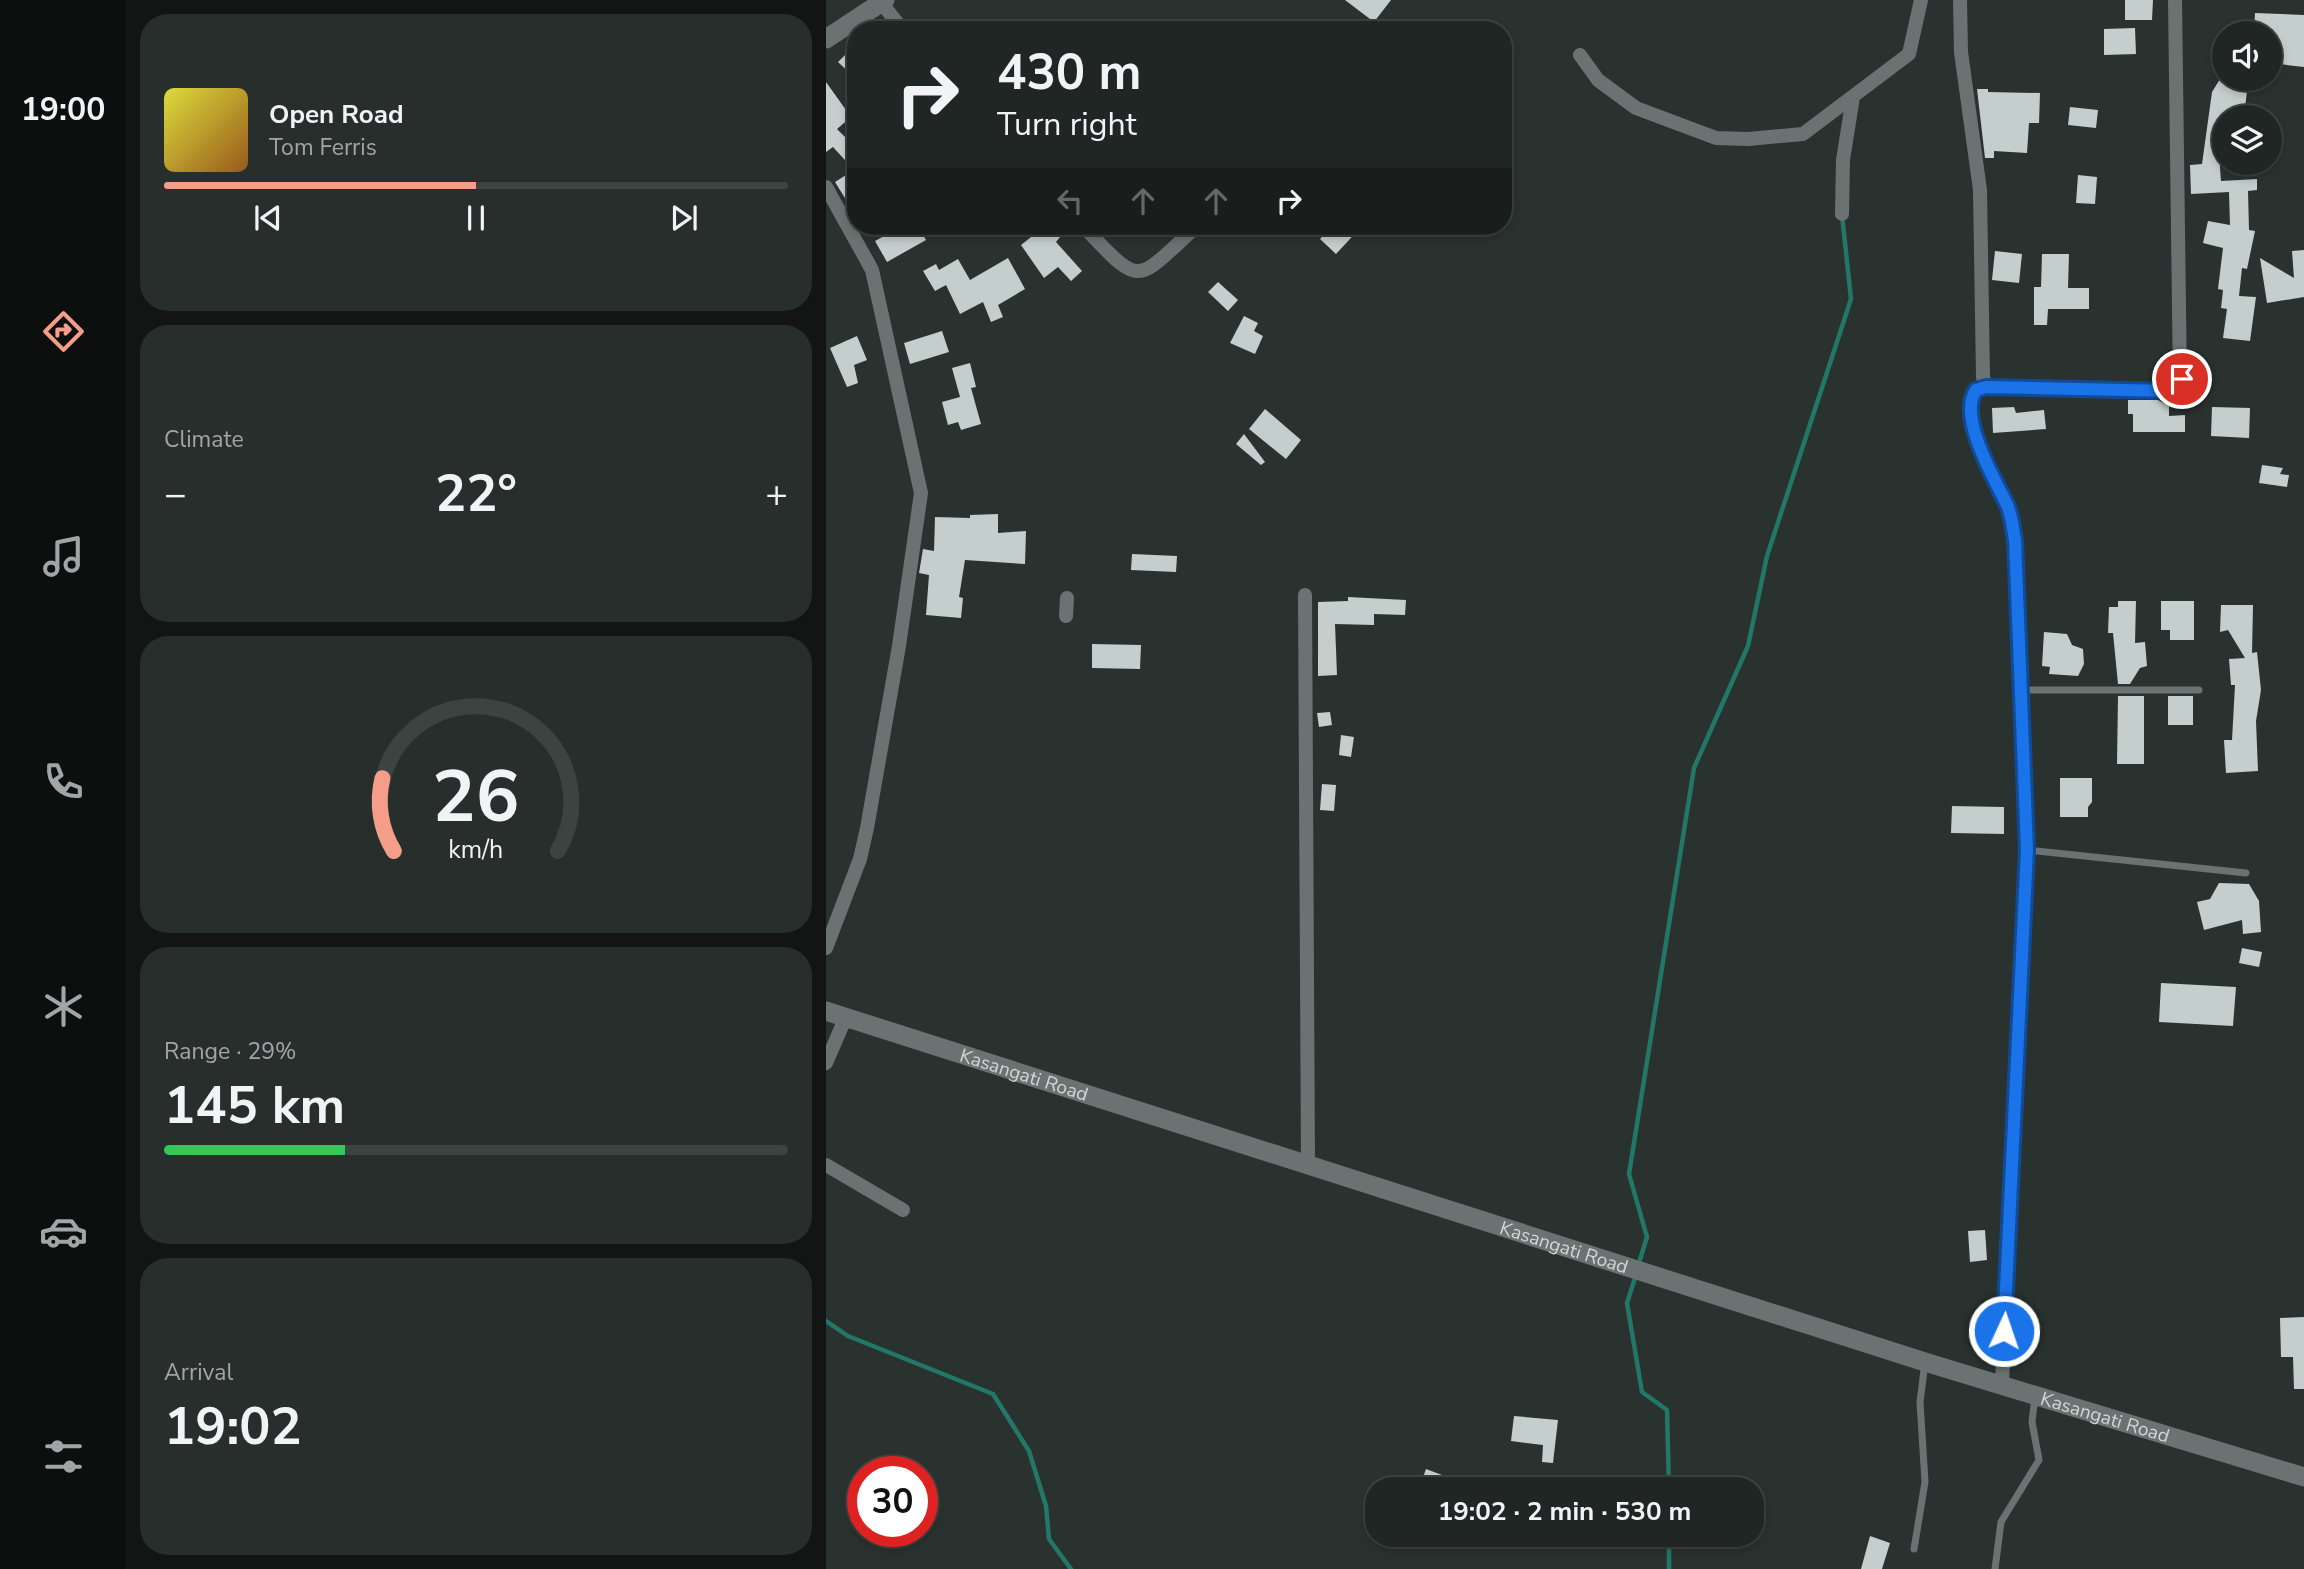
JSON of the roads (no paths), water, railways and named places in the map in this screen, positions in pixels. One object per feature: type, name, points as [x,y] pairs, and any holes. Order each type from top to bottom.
[{"type":"street","points":[[1580,55],[1598,80],[1636,108],[1716,138],[1748,139],[1803,134],[1909,54],[1921,0]]},
{"type":"street","points":[[1961,0],[1961,52],[1980,190],[1983,377],[1986,387]]},
{"type":"street","points":[[2002,1384],[2027,850],[2014,531],[2008,509],[1978,449],[1971,399],[1976,390],[1986,387],[2171,391],[2180,384],[2175,0]]},
{"type":"street","points":[[853,21],[882,1],[896,21]]},
{"type":"street","points":[[826,39],[847,25]]},
{"type":"street","points":[[1842,214],[1843,160],[1853,97]]},
{"type":"street","points":[[826,187],[847,225]]},
{"type":"street","points":[[826,948],[860,859],[867,828],[921,493],[872,270],[853,235]]},
{"type":"street","points":[[1091,235],[1116,262],[1125,269],[1138,273],[1151,268],[1187,235]]},
{"type":"street","points":[[1305,595],[1308,1166]]},
{"type":"street","points":[[1066,616],[1067,598]]},
{"type":"street","name":"Kasangati Road","points":[[826,1011],[1925,1362],[2304,1477]]},
{"type":"street","points":[[826,1063],[845,1019]]},
{"type":"street","points":[[826,1165],[903,1210]]},
{"type":"lane","points":[[2019,690],[2199,690]]},
{"type":"lane","points":[[2027,850],[2246,873]]},
{"type":"lane","points":[[1914,1549],[1925,1482],[1920,1402],[1925,1362]]},
{"type":"lane","points":[[1995,1569],[2001,1521],[2039,1460],[2032,1422],[2035,1395]]},
{"type":"waterway","points":[[1638,1266],[1647,1237],[1629,1174],[1694,768],[1748,646],[1767,556],[1851,299],[1842,215]]},
{"type":"waterway","points":[[1636,1275],[1627,1303],[1642,1392],[1667,1410],[1669,1477]]},
{"type":"waterway","points":[[826,1321],[848,1336],[993,1394],[1029,1451],[1046,1506],[1049,1539],[1071,1569]]},
{"type":"waterway","points":[[1669,1547],[1669,1569]]}]
